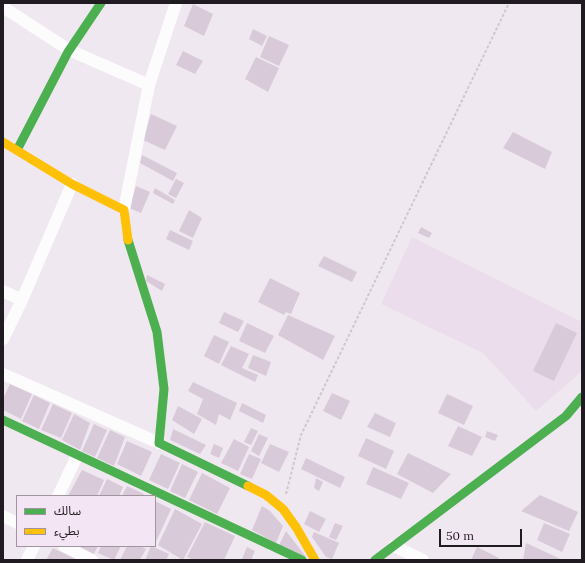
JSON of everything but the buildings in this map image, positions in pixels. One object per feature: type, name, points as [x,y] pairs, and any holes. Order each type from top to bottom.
[{"type":"street","points":[[17,150],[69,50],[101,3]]},
{"type":"street","points":[[159,443],[164,389],[157,332],[128,240],[124,210],[149,85],[176,3]]},
{"type":"street","points":[[3,7],[69,50],[149,85]]},
{"type":"street","points":[[3,142],[72,184],[124,210]]},
{"type":"street","points":[[3,339],[22,300],[72,184]]},
{"type":"street","points":[[3,291],[22,300]]},
{"type":"street","points":[[3,374],[159,443],[266,495],[283,509],[296,527],[315,560]]},
{"type":"street","points":[[375,560],[455,498],[566,416],[582,398]]},
{"type":"street","points":[[3,420],[77,456],[302,560]]},
{"type":"street","points":[[58,495],[77,456]]},
{"type":"street","points":[[3,516],[16,522]]},
{"type":"street","points":[[394,546],[423,560]]},
{"type":"street","points":[[27,560],[34,547]]},
{"type":"street","points":[[66,547],[92,560]]},
{"type":"path","points":[[283,509],[301,435],[509,3]]},
{"type":"shaded area","points":[[412,237],[582,322],[582,371],[536,411],[483,353],[381,304]]},
{"type":"traffic: fast","points":[[17,150],[68,52],[101,3]]},
{"type":"traffic: fast","points":[[128,240],[157,332],[164,389],[159,443],[248,486]]},
{"type":"traffic: fast","points":[[375,560],[566,416],[582,397]]},
{"type":"traffic: fast","points":[[3,420],[302,560]]},
{"type":"traffic: slow","points":[[3,142],[72,184],[124,210],[128,240]]},
{"type":"traffic: slow","points":[[248,486],[266,495],[283,509],[296,527],[315,560]]}]
